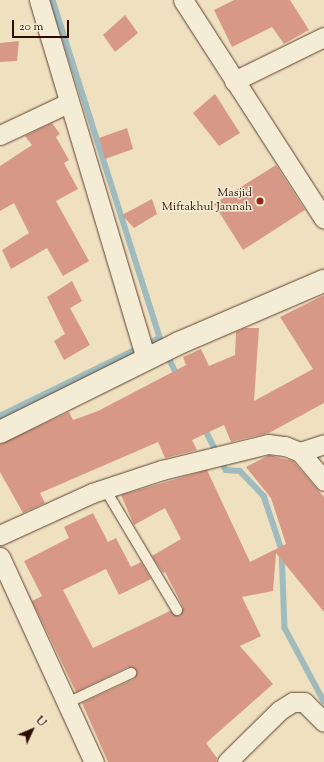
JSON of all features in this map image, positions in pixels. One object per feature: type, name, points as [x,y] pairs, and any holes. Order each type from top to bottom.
[{"type":"main road","points":[[0,432],[145,351],[179,343],[324,281]]},
{"type":"street","points":[[39,0],[68,103],[145,351]]},
{"type":"street","points":[[183,0],[324,219]]},
{"type":"street","points":[[234,81],[324,37]]},
{"type":"street","points":[[0,135],[68,103]]},
{"type":"street","points":[[0,535],[105,489],[229,452],[278,444],[300,452],[324,481]]},
{"type":"street","points":[[300,452],[324,444]]},
{"type":"street","points":[[0,557],[7,588],[67,703],[94,762]]},
{"type":"street","points":[[227,762],[280,710],[293,702],[304,702],[324,722]]},
{"type":"lane","points":[[105,489],[177,610]]},
{"type":"lane","points":[[67,703],[131,673]]},
{"type":"building","points":[[234,0],[290,0],[309,30],[284,44],[272,27],[232,47],[214,10]]},
{"type":"building","points":[[125,15],[138,33],[115,52],[103,35]]},
{"type":"building","points":[[19,41],[17,61],[0,62],[0,43]]},
{"type":"building","points":[[215,94],[240,133],[219,146],[193,113]]},
{"type":"building","points":[[52,123],[60,134],[56,137],[69,160],[64,163],[78,189],[56,201],[89,261],[63,276],[47,248],[11,269],[2,250],[29,233],[14,203],[0,211],[0,166],[32,145],[25,136]]},
{"type":"building","points":[[127,128],[133,149],[105,159],[99,138]]},
{"type":"building","points":[[276,165],[305,210],[243,250],[214,204]]},
{"type":"building","points":[[152,199],[157,214],[134,228],[122,215]]},
{"type":"building","points":[[72,281],[82,301],[70,308],[90,345],[64,360],[54,341],[65,334],[47,297]]},
{"type":"building","points":[[324,295],[324,403],[269,433],[231,442],[224,425],[192,440],[197,450],[165,458],[158,442],[40,493],[45,503],[23,513],[0,472],[0,444],[69,412],[73,420],[98,411],[186,365],[183,357],[201,349],[209,366],[235,355],[236,332],[245,328],[259,328],[254,401],[313,369],[280,317]]},
{"type":"building","points":[[269,455],[293,461],[324,497],[324,612],[276,553],[273,591],[242,597],[261,636],[240,646],[273,684],[206,743],[217,758],[216,762],[108,762],[82,703],[134,679],[137,671],[128,667],[76,692],[32,601],[42,596],[24,561],[69,538],[64,527],[93,513],[108,542],[116,538],[131,567],[141,562],[151,579],[119,595],[106,569],[63,590],[93,648],[170,611],[180,616],[183,607],[165,572],[163,573],[152,556],[181,539],[165,508],[134,525],[121,495],[207,470],[250,562],[286,544],[271,498],[246,467]]},
{"type":"waterway","points":[[53,0],[163,347]]},
{"type":"waterway","points":[[0,416],[159,338]]},
{"type":"waterway","points":[[167,354],[178,377]]},
{"type":"waterway","points":[[204,427],[226,470],[240,471],[264,496],[282,550],[285,628],[324,701]]},
{"type":"place","name":"Masjid Miftakhul Jannah","points":[[260,201]]}]
